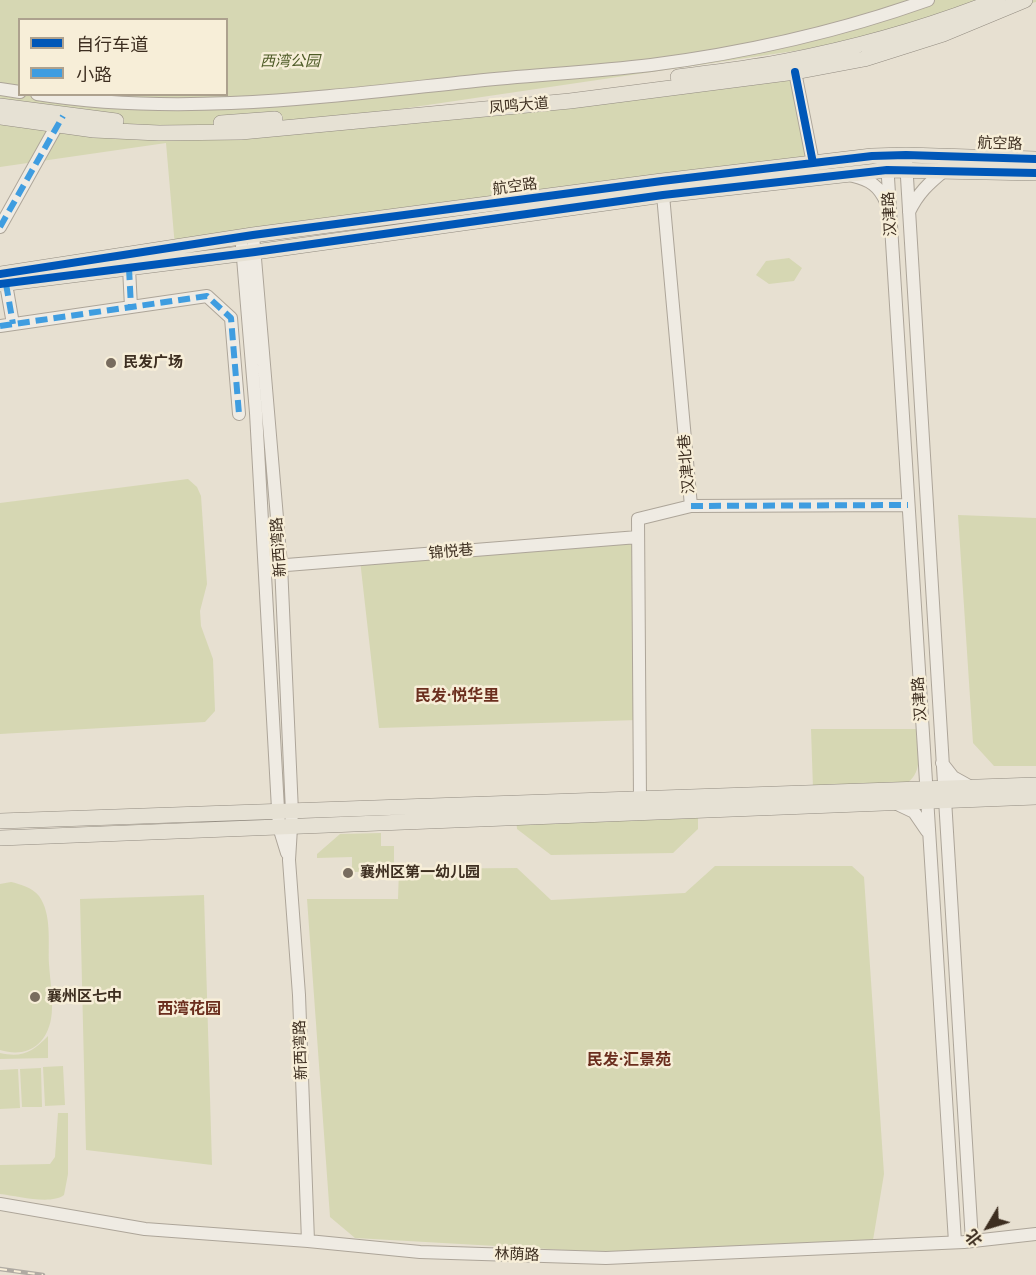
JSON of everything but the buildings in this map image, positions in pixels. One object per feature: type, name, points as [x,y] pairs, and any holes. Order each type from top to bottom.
[{"type":"main road","name":"凤鸣大道","points":[[0,117],[160,124],[237,122],[568,92],[784,62],[858,45],[929,25],[997,0]]},
{"type":"main road","name":"凤鸣大道","points":[[0,106],[65,119],[159,133],[241,132],[570,101],[795,72],[864,59],[944,34],[1026,0]]},
{"type":"main road","name":"航空路","points":[[2,281],[247,236],[813,163],[1036,159]]},
{"type":"main road","name":"航空路","points":[[2,281],[249,253],[663,195],[846,174],[887,162]]},
{"type":"main road","name":"航空路","points":[[906,162],[945,170],[1036,173]]},
{"type":"main road","points":[[971,794],[1036,785]]},
{"type":"main road","points":[[0,821],[285,819],[971,794],[1036,797]]},
{"type":"main road","points":[[0,838],[285,819],[640,800],[899,797]]},
{"type":"street","points":[[53,96],[125,103],[211,105],[340,95],[651,64],[739,50],[886,15],[928,0]]},
{"type":"street","points":[[795,72],[813,163]]},
{"type":"street","points":[[0,89],[18,92]]},
{"type":"street","points":[[0,227],[78,99]]},
{"type":"street","name":"汉津路","points":[[887,162],[955,1242]]},
{"type":"street","name":"汉津路","points":[[906,162],[972,1241]]},
{"type":"street","points":[[909,213],[917,196],[927,184],[945,170]]},
{"type":"street","points":[[846,174],[868,180],[881,190],[890,210]]},
{"type":"street","name":"汉津北巷","points":[[640,800],[638,519],[691,506],[663,195]]},
{"type":"street","name":"新西湾路","points":[[247,236],[281,565],[285,819]]},
{"type":"street","name":"新西湾路","points":[[249,253],[265,566],[299,995],[308,1241]]},
{"type":"street","points":[[129,268],[131,307]]},
{"type":"street","points":[[2,281],[13,324]]},
{"type":"street","points":[[0,326],[207,296],[231,318],[239,414]]},
{"type":"street","points":[[691,506],[908,505]]},
{"type":"street","name":"锦悦巷","points":[[265,566],[638,537]]},
{"type":"street","points":[[942,763],[971,794],[953,811],[946,828]]},
{"type":"street","points":[[924,767],[915,783],[899,797],[914,812],[928,832]]},
{"type":"street","name":"林荫路","points":[[0,1204],[145,1228],[420,1252],[606,1258],[955,1242],[1036,1234]]},
{"type":"green space","name":"西湾公园","points":[[0,0],[1036,0],[1036,2],[862,39],[794,51],[258,130],[795,72],[813,163],[175,247],[166,143],[0,167]]},
{"type":"green space","points":[[789,258],[802,268],[794,281],[769,284],[756,275],[766,261]]},
{"type":"green space","points":[[188,479],[197,487],[201,496],[207,584],[200,611],[201,626],[213,659],[215,711],[205,722],[0,734],[0,503]]},
{"type":"green space","points":[[958,515],[1036,518],[1036,766],[994,766],[973,743]]},
{"type":"green space","points":[[634,539],[638,720],[379,728],[360,560]]},
{"type":"green space","points":[[811,729],[916,729],[917,769],[910,781],[902,787],[813,789]]},
{"type":"green space","points":[[698,811],[698,829],[673,853],[551,855],[517,829],[516,818]]},
{"type":"green space","points":[[381,833],[381,846],[394,846],[394,871],[352,872],[352,857],[317,858],[317,854],[340,834]]},
{"type":"green space","points":[[715,866],[852,866],[864,877],[884,1174],[873,1240],[619,1253],[355,1238],[330,1217],[307,899],[398,899],[399,869],[517,868],[551,900],[685,893]]},
{"type":"green space","points":[[11,882],[36,893],[46,911],[52,999],[51,1019],[45,1036],[33,1048],[18,1052],[0,1050],[0,884]]},
{"type":"green space","points":[[204,895],[212,1165],[86,1150],[80,899]]},
{"type":"green space","points":[[48,1036],[48,1058],[0,1059],[0,1053],[15,1055],[32,1050]]},
{"type":"green space","points":[[63,1066],[65,1105],[45,1106],[43,1067]]},
{"type":"green space","points":[[41,1068],[42,1107],[22,1107],[20,1069]]},
{"type":"green space","points":[[18,1069],[20,1108],[0,1109],[0,1070]]},
{"type":"green space","points":[[58,1113],[68,1113],[68,1174],[64,1195],[43,1200],[0,1194],[0,1165],[50,1164],[55,1157]]},
{"type":"railway","points":[[0,1269],[43,1275]]},
{"type":"marked path","points":[[0,227],[63,116]]},
{"type":"marked path","points":[[129,268],[131,307]]},
{"type":"marked path","points":[[6,284],[13,324]]},
{"type":"marked path","points":[[0,326],[207,296],[231,318],[239,414]]},
{"type":"marked path","points":[[691,506],[908,505]]},
{"type":"cycle path","points":[[795,72],[813,163]]},
{"type":"cycle path","points":[[0,274],[253,235],[872,156],[1036,159]]},
{"type":"cycle path","points":[[0,284],[255,252],[663,195],[887,170],[1036,173]]},
{"type":"place","name":"民发广场","points":[[111,363]]},
{"type":"place","name":"襄州区第一幼儿园","points":[[348,873]]},
{"type":"place","name":"襄州区七中","points":[[35,997]]},
{"type":"district","name":"民发·悦华里","points":[[457,696]]},
{"type":"district","name":"西湾花园","points":[[189,1009]]},
{"type":"district","name":"民发·汇景苑","points":[[629,1060]]}]
